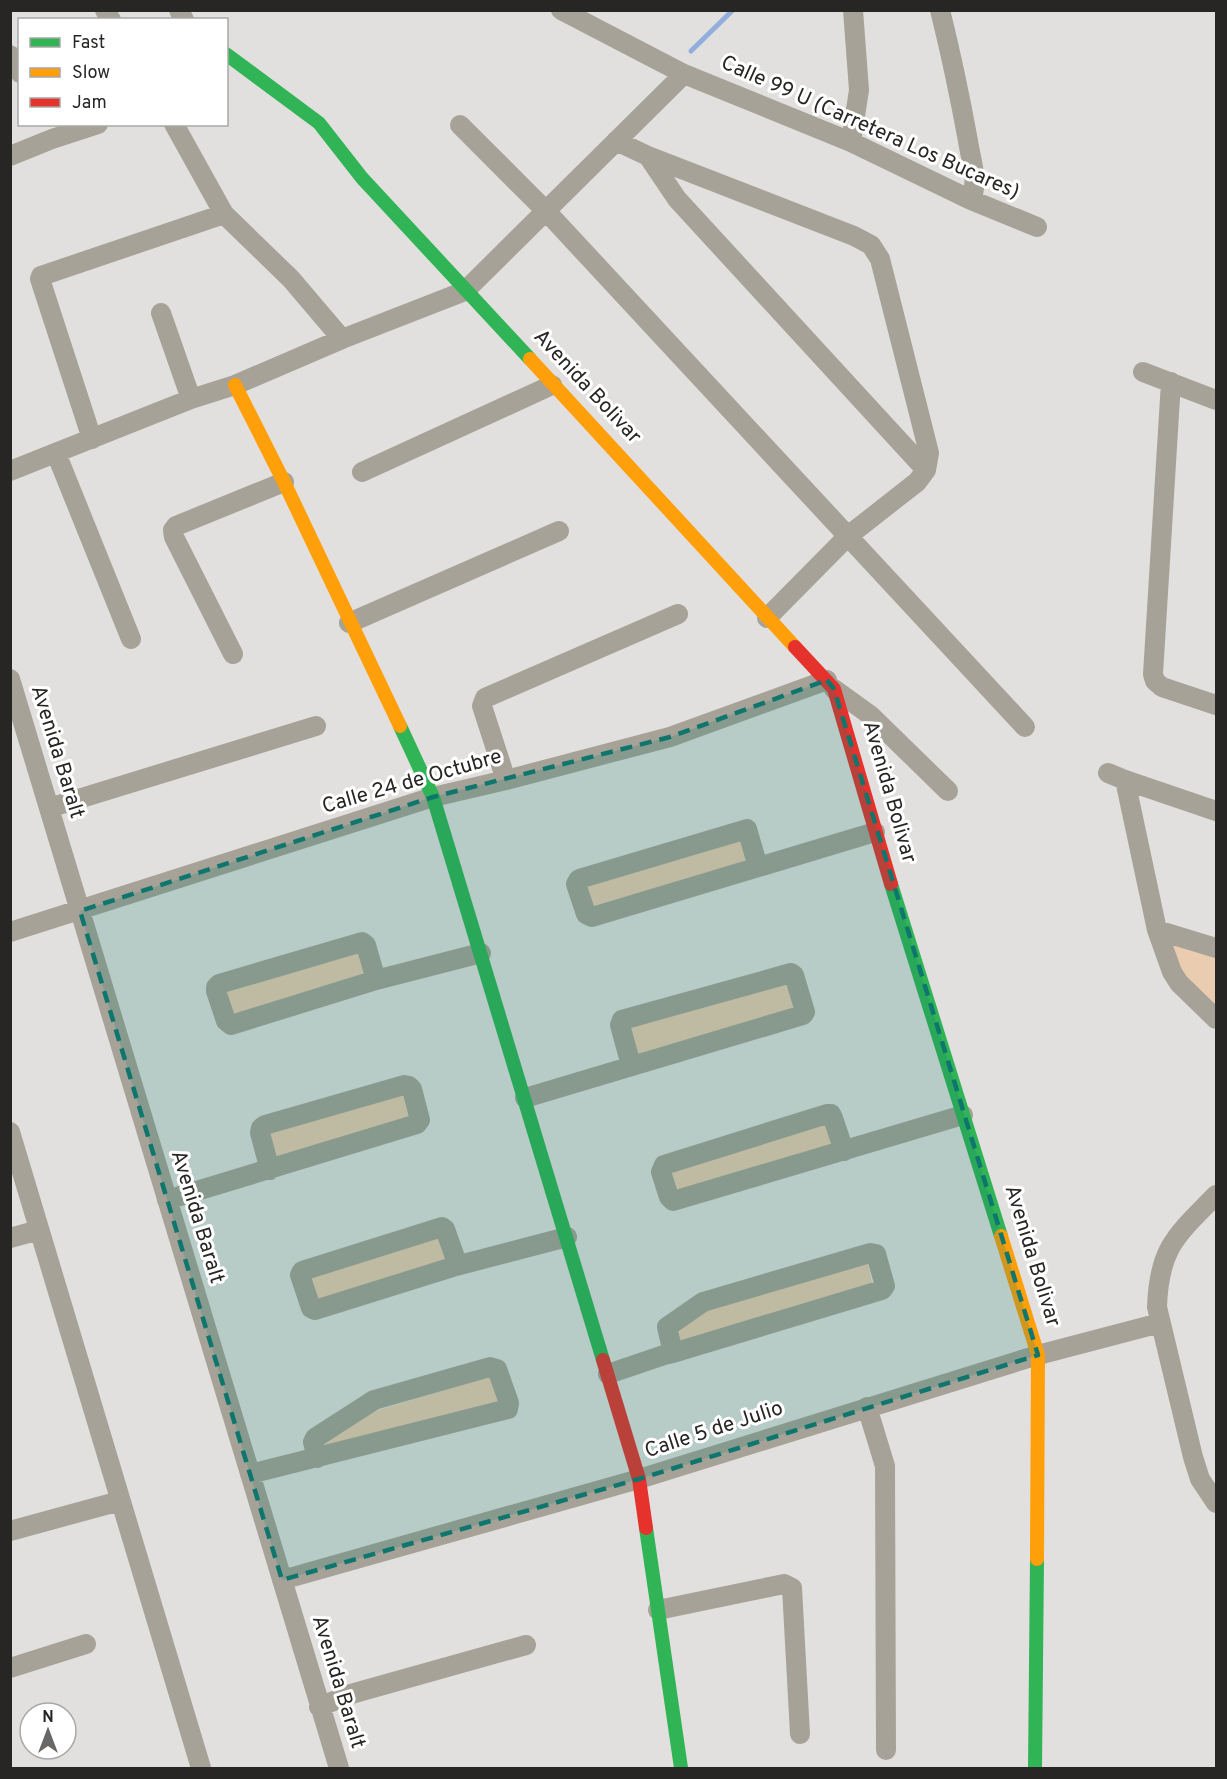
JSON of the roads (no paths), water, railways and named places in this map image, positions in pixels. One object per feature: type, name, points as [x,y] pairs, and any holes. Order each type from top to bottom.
[{"type":"street","name":"Calle 99 U (Carretera Los Bucares)","points":[[561,10],[684,74],[851,142],[971,200],[1037,227]]},
{"type":"street","points":[[851,142],[859,90],[853,10]]},
{"type":"street","points":[[940,10],[960,94],[974,174],[974,192],[971,200]]},
{"type":"street","points":[[10,55],[18,69]]},
{"type":"street","name":"Avenida Bolivar","points":[[228,55],[320,123],[362,177],[465,291],[767,618],[831,684],[1038,1355],[1035,1768]]},
{"type":"street","points":[[10,471],[192,399],[235,385],[342,339],[465,291],[684,74]]},
{"type":"street","points":[[460,125],[546,211],[1025,727]]},
{"type":"street","points":[[10,156],[49,132],[86,126]]},
{"type":"street","points":[[175,126],[224,214],[291,279],[342,339]]},
{"type":"street","points":[[616,141],[648,156],[854,236],[871,245],[880,259],[929,453],[926,470],[917,482],[848,536],[767,618]]},
{"type":"street","points":[[648,156],[676,199],[926,470]]},
{"type":"street","points":[[92,439],[40,279],[41,276],[224,214]]},
{"type":"street","points":[[161,313],[192,399]]},
{"type":"street","points":[[1143,372],[1216,400]]},
{"type":"street","points":[[1171,382],[1153,674],[1155,681],[1162,687],[1216,705]]},
{"type":"street","points":[[235,385],[284,482],[433,797],[639,1479],[681,1768]]},
{"type":"street","points":[[362,472],[552,385]]},
{"type":"street","points":[[56,453],[131,639]]},
{"type":"street","points":[[233,654],[174,537],[173,530],[176,526],[284,482]]},
{"type":"street","points":[[349,623],[559,531]]},
{"type":"street","points":[[506,780],[482,706],[485,698],[678,614]]},
{"type":"street","name":"Avenida Baralt","points":[[10,680],[339,1768]]},
{"type":"street","points":[[831,684],[870,715],[948,791]]},
{"type":"street","name":"Calle 24 de Octubre","points":[[10,932],[433,797],[670,736],[831,684]]},
{"type":"street","points":[[49,808],[315,726]]},
{"type":"street","points":[[1216,811],[1117,777],[1156,930],[1172,972],[1179,983],[1216,1020]]},
{"type":"street","points":[[758,867],[747,829],[579,879],[576,884],[586,914],[592,917],[756,870],[758,867],[875,832]]},
{"type":"street","points":[[1156,930],[1216,948]]},
{"type":"street","points":[[376,980],[366,945],[362,942],[219,984],[216,991],[226,1021],[231,1025],[376,980],[482,953]]},
{"type":"street","points":[[525,1098],[803,1015],[805,1012],[794,975],[791,973],[622,1020],[620,1025],[631,1065]]},
{"type":"street","points":[[167,1200],[270,1170],[417,1124],[420,1120],[412,1089],[404,1085],[265,1125],[261,1128],[260,1133],[270,1170]]},
{"type":"street","points":[[844,1151],[833,1118],[831,1114],[827,1114],[664,1165],[661,1172],[669,1197],[673,1201],[844,1151],[963,1115]]},
{"type":"street","points":[[10,1132],[201,1768]]},
{"type":"street","points":[[1216,1195],[1178,1233],[1166,1254],[1158,1289],[1157,1307],[1192,1457],[1200,1479],[1216,1503]]},
{"type":"street","points":[[1158,1289],[1186,1243],[1216,1213]]},
{"type":"street","points":[[456,1266],[446,1229],[441,1227],[303,1271],[300,1275],[311,1308],[315,1310],[456,1266],[567,1237]]},
{"type":"street","points":[[10,1238],[39,1230]]},
{"type":"street","points":[[608,1374],[882,1290],[885,1286],[876,1254],[870,1253],[703,1302],[667,1327],[673,1353]]},
{"type":"street","name":"Calle 5 de Julio","points":[[282,1580],[639,1479],[1038,1355],[1160,1323]]},
{"type":"street","points":[[250,1474],[317,1458],[508,1409],[509,1403],[497,1369],[490,1366],[374,1400],[315,1438],[313,1442],[317,1458]]},
{"type":"street","points":[[867,1407],[885,1466],[886,1750]]},
{"type":"street","points":[[10,1532],[120,1500]]},
{"type":"street","points":[[658,1610],[784,1584],[792,1588],[800,1734]]},
{"type":"street","points":[[10,1668],[86,1644]]},
{"type":"street","points":[[320,1707],[351,1694],[526,1645]]},
{"type":"waterway","points":[[691,51],[733,10]]}]
